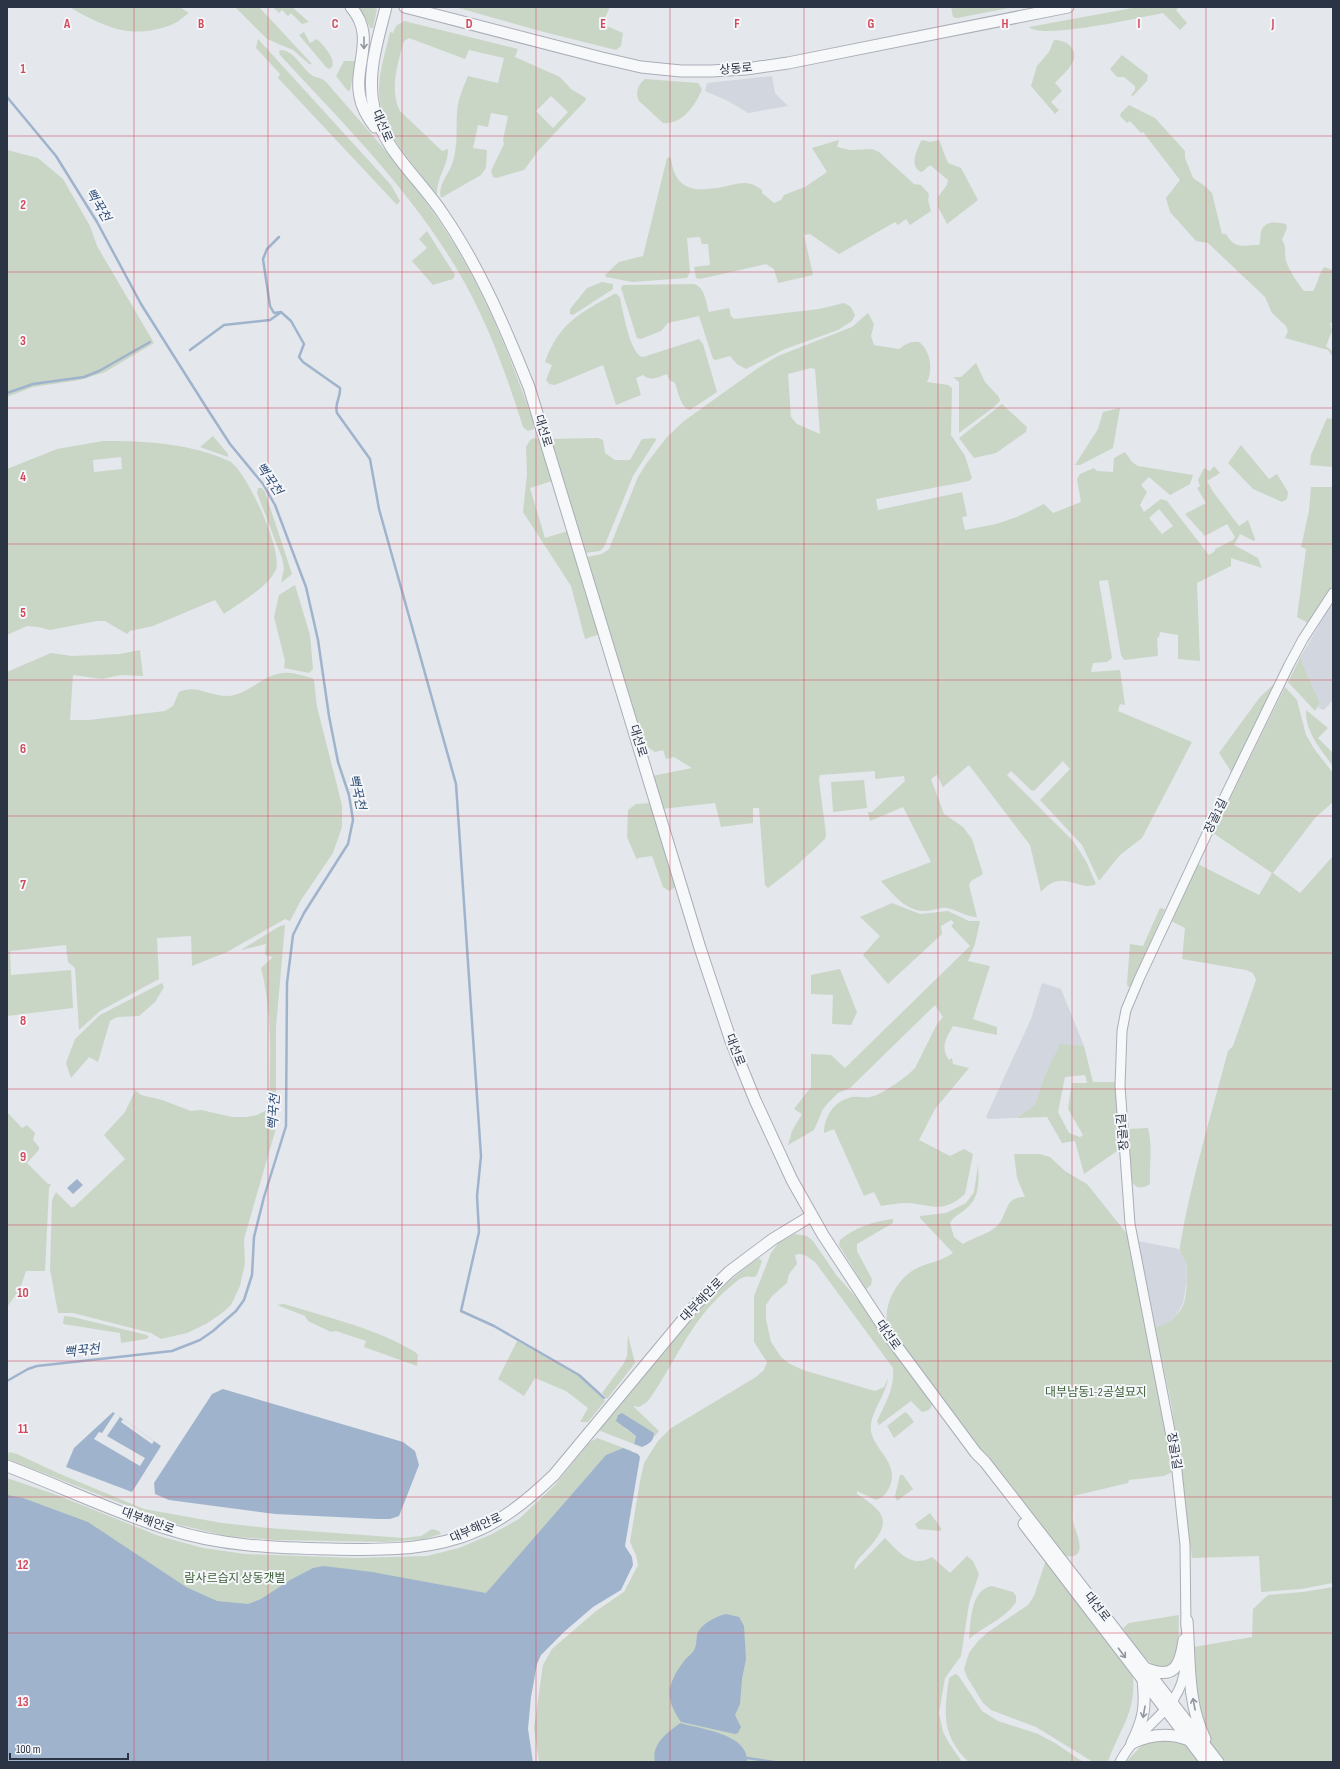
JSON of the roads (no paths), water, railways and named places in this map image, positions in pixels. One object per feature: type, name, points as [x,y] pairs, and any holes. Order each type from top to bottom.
[{"type":"street","points":[[352,7],[362,25],[364,38],[360,95],[370,120],[389,146]]},
{"type":"street","name":"대선로","points":[[386,7],[377,46],[371,86],[377,119],[389,146],[443,214],[477,269],[501,318],[529,387],[719,1005],[755,1100],[811,1216],[888,1335],[976,1452],[1144,1667],[1189,1740],[1212,1759]]},
{"type":"street","name":"상동로","points":[[405,7],[624,64],[674,71],[711,72],[788,63],[1068,7]]},
{"type":"street","name":"장골1길","points":[[1120,1762],[1132,1743],[1169,1706],[1180,1690],[1184,1677],[1187,1621],[1184,1545],[1176,1462],[1130,1224],[1120,1086],[1122,1031],[1126,1010],[1139,979],[1215,818],[1289,665],[1333,593]]},
{"type":"street","name":"대부해안로","points":[[7,1466],[164,1528],[226,1543],[278,1548],[398,1549],[423,1546],[463,1536],[502,1517],[533,1496],[554,1475],[697,1303],[729,1272],[772,1240],[811,1216]]},
{"type":"street","name":"대선로","points":[[976,1452],[986,1472],[1038,1544],[1143,1680],[1169,1706],[1212,1759]]},
{"type":"street","points":[[1144,1667],[1162,1674],[1168,1673],[1176,1667],[1182,1654],[1187,1621]]},
{"type":"street","points":[[1187,1621],[1194,1707],[1198,1724],[1212,1759]]},
{"type":"street","points":[[1132,1743],[1144,1712],[1145,1697],[1143,1680]]},
{"type":"street","points":[[1132,1743],[1146,1736],[1164,1734],[1189,1740]]},
{"type":"water","points":[[77,1179],[83,1185],[73,1194],[67,1188]]},
{"type":"water","points":[[223,1389],[403,1442],[415,1451],[419,1465],[399,1516],[390,1519],[378,1519],[275,1514],[169,1500],[155,1494],[154,1483],[212,1394]]},
{"type":"water","points":[[113,1412],[161,1446],[132,1492],[66,1467],[74,1448]]},
{"type":"water","points":[[622,1413],[654,1433],[651,1442],[642,1447],[634,1444],[636,1436],[616,1421],[618,1415]]},
{"type":"water","points":[[623,1448],[638,1454],[640,1457],[625,1546],[632,1557],[633,1565],[621,1590],[593,1607],[565,1631],[541,1655],[537,1664],[531,1697],[528,1729],[533,1762],[7,1762],[7,1495],[23,1498],[88,1522],[186,1587],[217,1601],[248,1604],[261,1599],[290,1580],[313,1568],[324,1566],[372,1572],[486,1593],[606,1455]]},
{"type":"water","points":[[726,1614],[739,1617],[744,1626],[746,1659],[742,1679],[740,1704],[735,1715],[741,1727],[738,1733],[735,1734],[681,1722],[672,1706],[670,1698],[671,1684],[674,1677],[678,1669],[694,1650],[699,1631],[709,1621]]},
{"type":"water","points":[[680,1723],[722,1734],[732,1739],[740,1745],[746,1753],[747,1762],[655,1762],[655,1750],[658,1744],[665,1735]]},
{"type":"waterway","name":"뻑꾹천","points":[[7,97],[56,156],[97,222],[141,304],[230,444],[263,484],[275,505],[306,587],[318,640],[329,716],[338,762],[349,795],[353,820],[348,844],[304,913],[293,935],[287,983],[286,1126],[264,1197],[254,1237],[252,1275],[244,1300],[236,1311],[213,1331],[200,1340],[172,1351],[37,1366],[28,1369],[7,1381]]},
{"type":"waterway","points":[[279,237],[267,249],[263,259],[270,306],[274,313],[281,312],[291,321],[304,344],[299,357],[303,362],[340,388],[340,394],[336,407],[337,413],[370,459],[379,509],[456,784],[481,1156],[477,1196],[479,1232],[461,1311],[494,1326],[579,1375],[604,1398]]},
{"type":"waterway","points":[[190,350],[224,325],[270,320],[280,313]]},
{"type":"waterway","points":[[7,393],[33,384],[84,377],[99,371],[150,342]]},
{"type":"waterway","points":[[747,1758],[774,1762]]},
{"type":"park label","name":"대부남동1-2공설묘지","points":[[1096,1392]]},
{"type":"park label","name":"람사르습지 상동갯벌","points":[[235,1578]]}]
